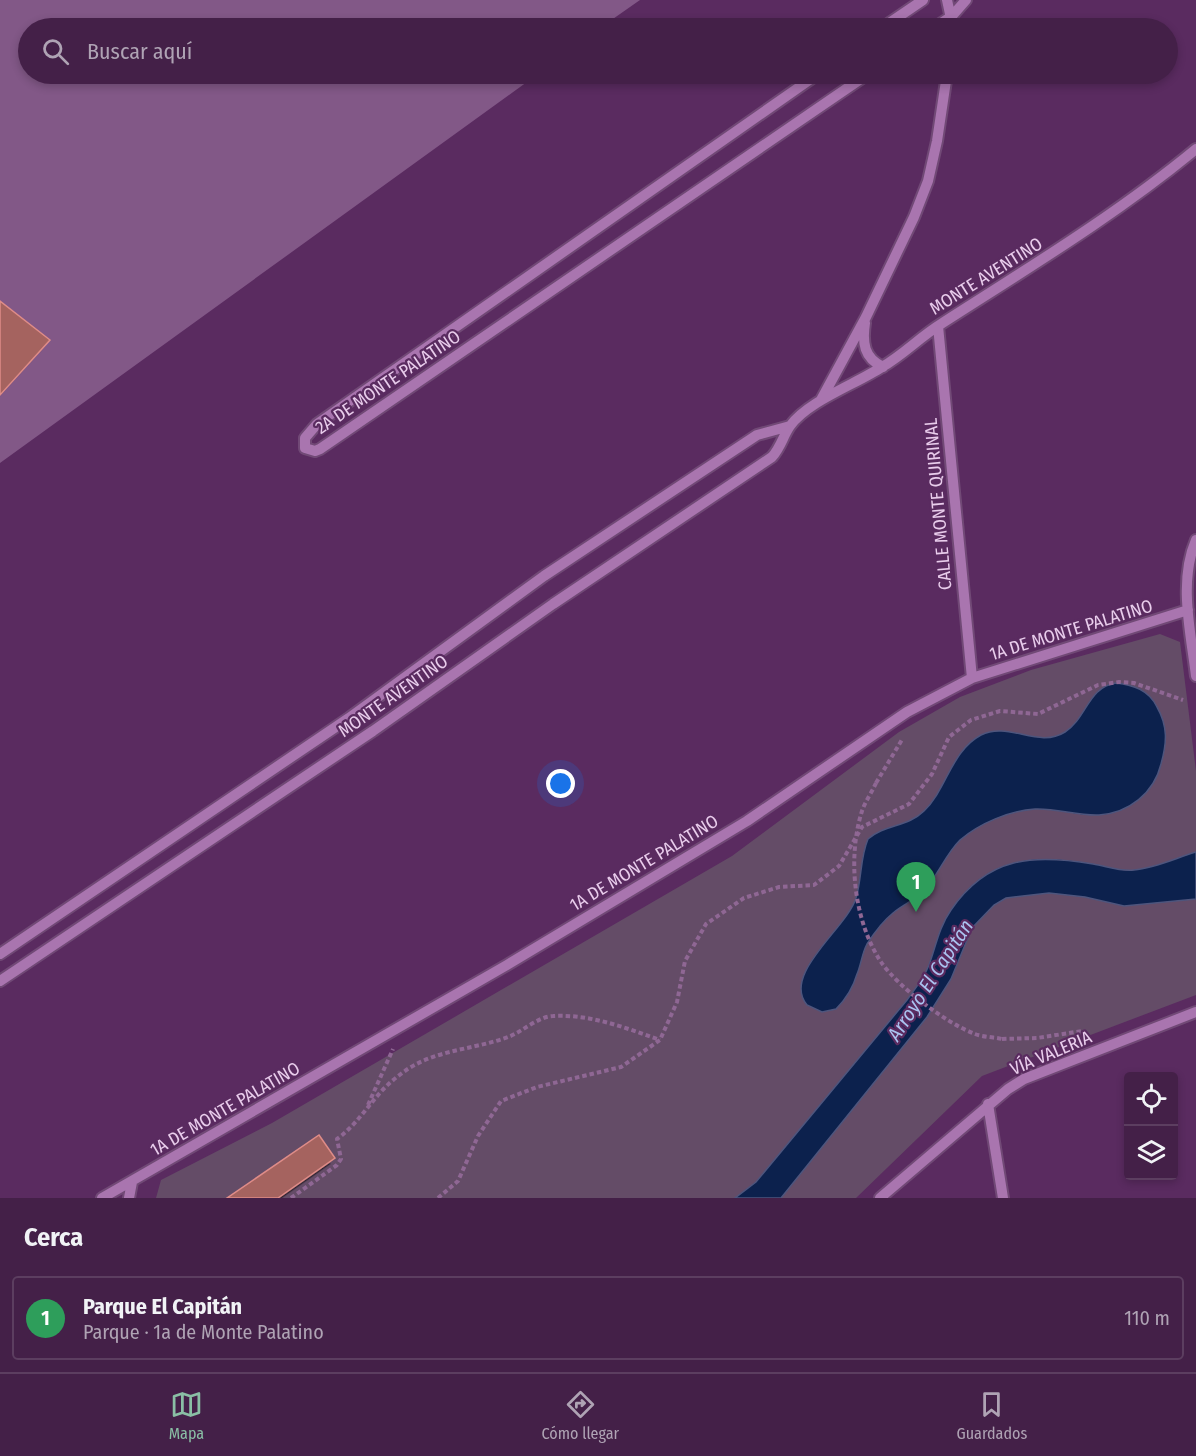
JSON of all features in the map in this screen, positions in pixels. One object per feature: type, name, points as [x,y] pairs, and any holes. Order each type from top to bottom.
[{"type":"street","points":[[897,18],[923,0]]},
{"type":"street","points":[[947,0],[952,16]]},
{"type":"street","points":[[949,18],[966,0]]},
{"type":"street","name":"2A DE MONTE PALATINO","points":[[804,84],[317,424],[305,438],[305,448],[315,451],[320,449],[853,84]]},
{"type":"street","points":[[821,401],[866,317],[914,217],[928,181],[945,84]]},
{"type":"street","name":"MONTE AVENTINO","points":[[0,954],[349,718],[544,576],[757,435],[790,426],[821,401],[883,367],[938,326],[1080,236],[1159,179],[1196,148]]},
{"type":"street","points":[[866,317],[864,347],[873,363],[883,367]]},
{"type":"street","name":"CALLE MONTE QUIRINAL","points":[[938,326],[972,678]]},
{"type":"street","name":"MONTE AVENTINO","points":[[0,981],[373,731],[553,604],[772,457],[781,447],[790,426]]},
{"type":"street","points":[[1196,540],[1188,566],[1188,610],[1196,676]]},
{"type":"street","name":"1A DE MONTE PALATINO","points":[[102,1198],[517,959],[747,821],[907,712],[972,678],[1188,610]]},
{"type":"street","name":"VÍA VALERIA","points":[[880,1198],[988,1104],[1024,1079],[1196,1012]]},
{"type":"street","points":[[988,1104],[1003,1198]]},
{"type":"street","points":[[129,1198],[132,1182]]},
{"type":"path","points":[[438,1198],[458,1180],[478,1136],[501,1101],[537,1087],[621,1067],[660,1040],[677,1002],[685,961],[706,924],[744,898],[779,887],[814,885],[839,866],[862,826],[909,804],[932,774],[949,737],[970,720],[1000,711],[1038,714],[1098,685],[1119,682],[1134,683],[1183,700]]},
{"type":"path","points":[[903,738],[862,811],[855,855],[857,893],[863,924],[881,962],[925,1005],[975,1034],[1002,1039],[1037,1038],[1082,1031]]},
{"type":"path","points":[[366,1108],[397,1076],[440,1053],[508,1037],[551,1016],[611,1022],[660,1040]]},
{"type":"path","points":[[291,1198],[341,1159],[337,1139],[354,1127],[366,1108],[391,1058],[393,1048]]},
{"type":"shaded area","points":[[0,0],[640,0],[614,18],[18,18],[18,84],[524,84],[0,463]]},
{"type":"shaded area","points":[[1160,634],[1180,642],[1196,771],[1196,995],[982,1076],[856,1198],[156,1198],[161,1180],[272,1123],[732,856],[899,732],[960,697],[1031,670]]},
{"type":"water","points":[[1116,683],[1134,687],[1150,696],[1163,721],[1165,742],[1158,774],[1153,784],[1139,800],[1120,810],[1099,815],[1025,810],[1005,815],[976,828],[955,845],[922,892],[893,913],[876,931],[865,948],[851,989],[836,1009],[822,1012],[807,1005],[801,993],[802,979],[818,951],[841,923],[856,898],[868,839],[911,820],[924,811],[932,802],[956,760],[971,742],[981,735],[1002,731],[1044,738],[1055,736],[1072,726],[1099,690]]},
{"type":"water","name":"Arroyo El Capitán","points":[[1196,852],[1196,899],[1124,906],[1085,897],[1049,893],[1006,898],[994,905],[972,928],[951,979],[927,1017],[781,1198],[735,1198],[756,1182],[907,1000],[927,970],[947,916],[965,892],[980,879],[997,869],[1032,860],[1071,861],[1129,870],[1150,867]]},
{"type":"building","points":[[0,301],[50,340],[0,395]]},
{"type":"building","points":[[319,1135],[335,1158],[278,1198],[227,1198]]},
{"type":"place","name":"Parque El Capitán","points":[[916,912]]}]
